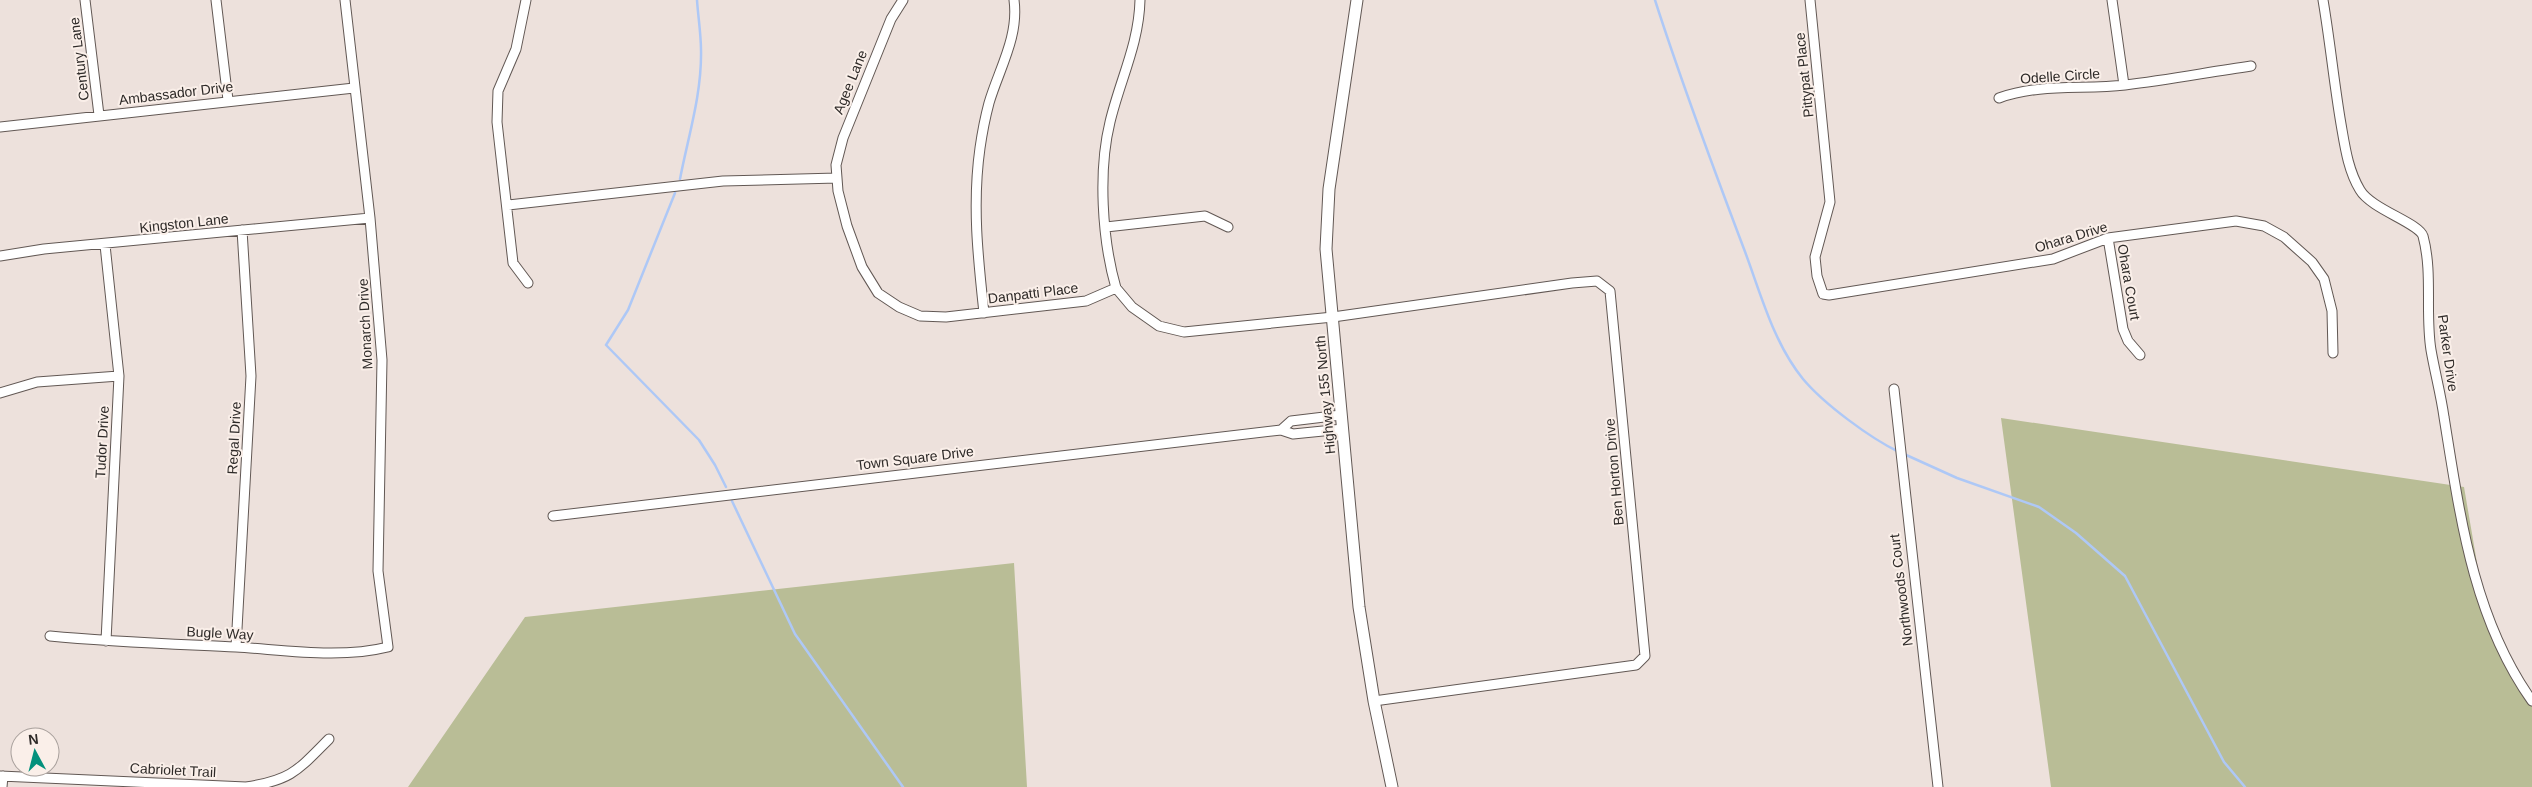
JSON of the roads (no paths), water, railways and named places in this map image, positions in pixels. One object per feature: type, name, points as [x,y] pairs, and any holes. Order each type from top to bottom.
[{"type":"main road","name":"Highway 155 North","points":[[1357,0],[1327,209],[1327,269],[1359,607],[1374,701],[1392,787]]},
{"type":"street","name":"Century Lane","points":[[86,0],[99,116]]},
{"type":"street","points":[[216,0],[228,100]]},
{"type":"street","name":"Monarch Drive","points":[[345,0],[370,218],[382,360],[378,571],[388,647]]},
{"type":"street","points":[[526,0],[516,49],[498,91],[497,122],[508,205],[513,263],[528,283]]},
{"type":"street","name":"Agee Lane","points":[[837,178],[836,165],[843,138],[891,19],[903,0]]},
{"type":"street","points":[[984,313],[977,250],[975,198],[980,148],[989,103],[1014,30],[1014,0]]},
{"type":"street","points":[[1140,0],[1134,47],[1110,122],[1103,166],[1109,264],[1116,288],[1132,307],[1159,326],[1184,332],[1333,317]]},
{"type":"street","name":"Pittypat Place","points":[[1810,0],[1826,146]]},
{"type":"street","points":[[2112,0],[2124,85]]},
{"type":"street","name":"Parker Drive","points":[[2323,0],[2348,163],[2360,191],[2381,210],[2413,226],[2422,233],[2426,250],[2431,350],[2463,531],[2480,595],[2498,643],[2511,672],[2532,701]]},
{"type":"street","name":"Odelle Circle","points":[[1999,98],[2016,92],[2039,88],[2124,85],[2251,66]]},
{"type":"street","name":"Ambassador Drive","points":[[0,127],[228,100],[354,88]]},
{"type":"street","name":"Ohara Drive","points":[[1826,146],[1830,202],[1815,257],[1817,276],[1823,294],[1829,295],[2053,260],[2108,238],[2236,221],[2264,226],[2291,244],[2312,262],[2324,279],[2332,311],[2333,353]]},
{"type":"street","points":[[508,205],[723,181],[837,178]]},
{"type":"street","name":"Danpatti Place","points":[[837,178],[838,191],[847,226],[862,267],[878,293],[899,307],[920,316],[946,317],[1086,301],[1116,288]]},
{"type":"street","points":[[1106,226],[1205,216],[1228,227]]},
{"type":"street","name":"Kingston Lane","points":[[0,256],[44,249],[105,245],[370,218]]},
{"type":"street","name":"Regal Drive","points":[[236,647],[251,376],[242,230]]},
{"type":"street","name":"Ohara Court","points":[[2108,238],[2123,329],[2128,341],[2140,356]]},
{"type":"street","name":"Tudor Drive","points":[[105,245],[119,376],[106,641]]},
{"type":"street","name":"Ben Horton Drive","points":[[1333,317],[1597,281],[1610,292],[1613,312],[1645,656],[1636,665],[1374,701]]},
{"type":"street","points":[[0,393],[37,382],[119,376]]},
{"type":"street","name":"Northwoods Court","points":[[1894,389],[1938,787]]},
{"type":"street","name":"Town Square Drive","points":[[1281,430],[1292,421],[1341,415]]},
{"type":"street","name":"Town Square Drive","points":[[553,516],[1281,430],[1293,434],[1343,429]]},
{"type":"street","name":"Bugle Way","points":[[50,636],[106,641],[317,652],[369,651],[388,647]]},
{"type":"street","name":"Cabriolet Trail","points":[[1,776],[149,785],[246,787],[272,783],[296,772],[330,739]]},
{"type":"street","points":[[1,776],[2,787]]},
{"type":"waterway","points":[[680,179],[694,115],[701,66],[697,0]]},
{"type":"waterway","points":[[1655,0],[1709,156],[1762,300],[1784,349],[1803,379],[1823,399],[1861,429],[1899,452]]},
{"type":"waterway","points":[[675,193],[628,310],[606,345],[699,440],[726,487]]},
{"type":"waterway","points":[[1904,454],[1957,478],[2039,507],[2076,533],[2125,576],[2224,762],[2245,787]]},
{"type":"waterway","points":[[732,501],[795,634],[903,787]]}]
